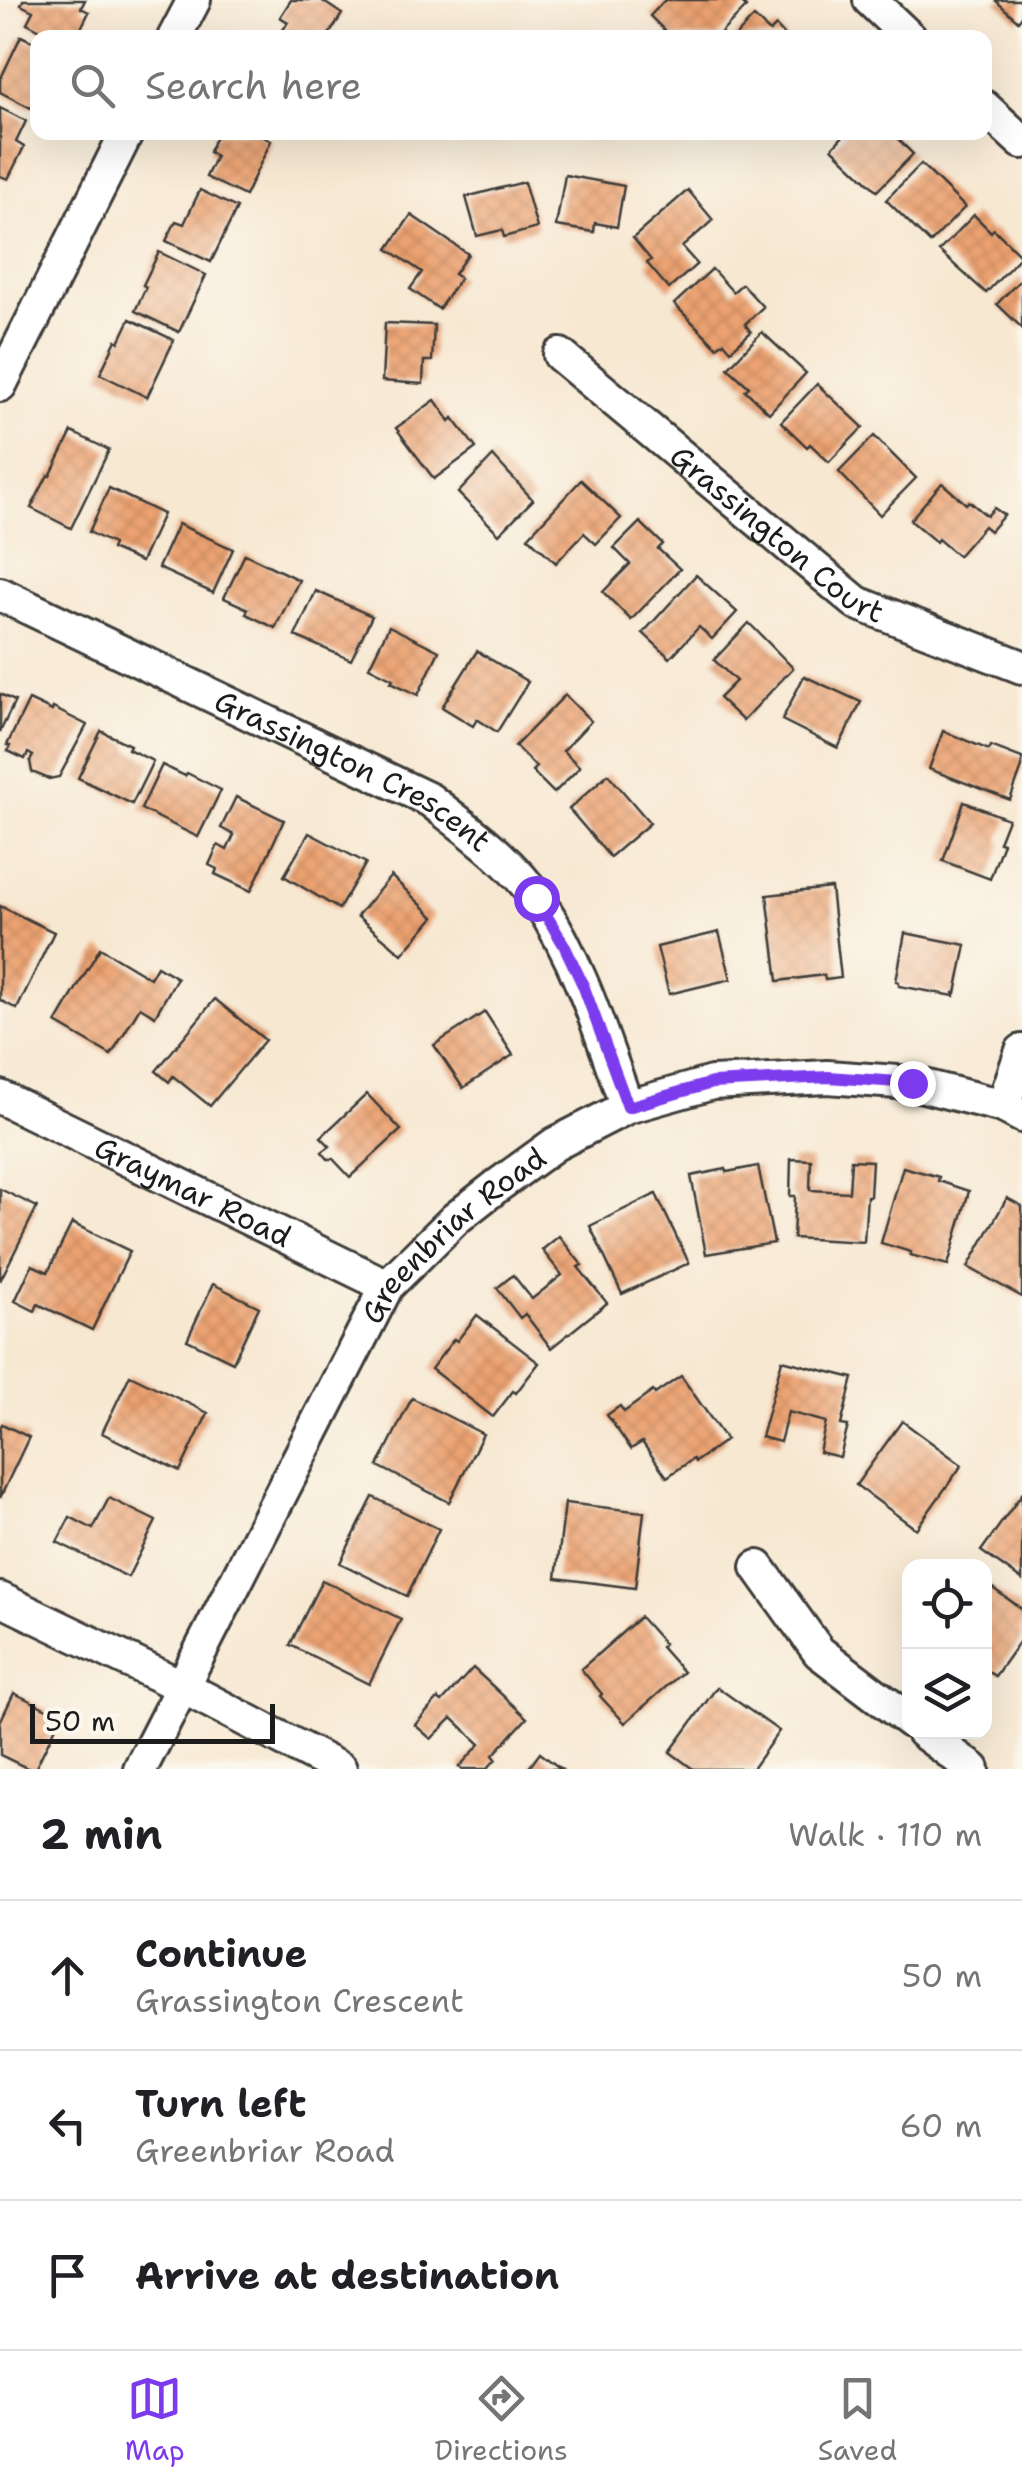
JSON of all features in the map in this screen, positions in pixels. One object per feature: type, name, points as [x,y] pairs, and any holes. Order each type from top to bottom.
[{"type":"street","points":[[178,30],[194,0]]},
{"type":"street","points":[[870,0],[902,30]]},
{"type":"street","points":[[992,114],[1022,142]]},
{"type":"street","points":[[0,385],[122,140]]},
{"type":"street","name":"Grassington Court","points":[[560,354],[856,604],[1022,667]]},
{"type":"street","name":"Grassington Crescent","points":[[0,594],[430,800],[492,849],[536,898],[564,945],[628,1107]]},
{"type":"street","points":[[1012,1111],[1022,1050]]},
{"type":"street","name":"Greenbriar Road","points":[[140,1769],[387,1286],[455,1219],[497,1186],[555,1144],[628,1107],[712,1083],[828,1077],[912,1083],[1012,1111]]},
{"type":"street","name":"Graymar Road","points":[[0,1097],[387,1286]]},
{"type":"street","points":[[758,1567],[820,1652],[902,1715]]},
{"type":"street","points":[[0,1599],[183,1687],[340,1769]]},
{"type":"street","points":[[933,1739],[973,1769]]},
{"type":"building","points":[[23,0],[85,0],[81,8],[89,12],[80,30],[41,30],[27,23],[33,11],[21,5]]},
{"type":"building","points":[[291,0],[321,0],[342,14],[332,30],[283,30],[288,22],[280,17]]},
{"type":"building","points":[[665,0],[739,0],[746,7],[724,30],[664,30],[650,16]]},
{"type":"building","points":[[995,0],[1022,0],[1022,16],[1018,21]]},
{"type":"building","points":[[754,17],[768,30],[742,30]]},
{"type":"building","points":[[21,36],[30,40],[30,107],[0,92],[0,80]]},
{"type":"building","points":[[0,108],[26,121],[16,142],[24,147],[8,179],[0,176]]},
{"type":"building","points":[[214,140],[271,141],[245,196],[206,177],[216,156],[209,152]]},
{"type":"building","points":[[840,140],[899,140],[913,154],[877,191],[832,148]]},
{"type":"building","points":[[921,164],[965,207],[930,243],[886,200]]},
{"type":"building","points":[[565,175],[624,186],[617,227],[595,223],[594,232],[556,226]]},
{"type":"building","points":[[524,182],[537,228],[504,237],[502,230],[477,236],[466,197]]},
{"type":"building","points":[[200,190],[237,208],[211,262],[166,241],[176,221],[184,224]]},
{"type":"building","points":[[688,190],[713,220],[682,247],[697,264],[669,289],[633,238]]},
{"type":"building","points":[[411,215],[468,254],[454,274],[460,278],[439,309],[410,289],[422,272],[388,249]]},
{"type":"building","points":[[974,215],[1021,256],[986,293],[939,251]]},
{"type":"building","points":[[159,252],[206,275],[179,332],[135,311]]},
{"type":"building","points":[[712,269],[733,292],[742,284],[763,307],[745,324],[751,332],[731,350],[724,342],[717,347],[674,304]]},
{"type":"building","points":[[1022,278],[1022,328],[997,304]]},
{"type":"building","points":[[130,319],[174,340],[147,397],[100,374]]},
{"type":"building","points":[[385,323],[434,325],[432,361],[424,361],[423,384],[382,381]]},
{"type":"building","points":[[762,332],[806,373],[769,413],[728,368]]},
{"type":"building","points":[[817,384],[863,427],[829,462],[781,422]]},
{"type":"building","points":[[435,400],[476,448],[434,479],[396,428]]},
{"type":"building","points":[[72,432],[109,450],[71,528],[31,508]]},
{"type":"building","points":[[874,436],[916,478],[880,515],[839,472]]},
{"type":"building","points":[[493,456],[533,500],[499,534],[458,493]]},
{"type":"building","points":[[581,480],[621,518],[596,544],[584,533],[556,563],[528,537]]},
{"type":"building","points":[[942,483],[987,516],[994,508],[1004,515],[990,531],[984,526],[958,556],[910,520]]},
{"type":"building","points":[[109,488],[163,514],[141,562],[111,549],[113,544],[89,532]]},
{"type":"building","points":[[640,522],[663,544],[658,549],[680,569],[631,620],[603,592],[630,564],[614,548]]},
{"type":"building","points":[[178,524],[233,549],[213,593],[158,568]]},
{"type":"building","points":[[245,554],[299,580],[275,628],[224,598]]},
{"type":"building","points":[[696,575],[737,612],[712,639],[699,627],[670,658],[643,633]]},
{"type":"building","points":[[316,591],[372,616],[351,660],[295,636]]},
{"type":"building","points":[[749,623],[793,668],[743,721],[719,698],[736,681],[714,660]]},
{"type":"building","points":[[389,626],[439,651],[418,695],[369,667]]},
{"type":"building","points":[[477,651],[528,682],[497,732],[477,719],[473,726],[442,707]]},
{"type":"building","points":[[804,676],[861,702],[838,748],[782,720]]},
{"type":"building","points":[[0,694],[15,701],[0,732]]},
{"type":"building","points":[[565,695],[591,721],[563,751],[580,767],[554,793],[515,746]]},
{"type":"building","points":[[29,700],[87,725],[59,777],[49,779],[32,772],[33,756],[28,753],[25,759],[8,751],[7,745]]},
{"type":"building","points":[[101,731],[153,761],[132,804],[78,778]]},
{"type":"building","points":[[943,731],[989,750],[991,746],[1022,758],[1010,800],[929,769]]},
{"type":"building","points":[[162,765],[221,790],[198,837],[141,809]]},
{"type":"building","points":[[608,774],[650,823],[610,857],[569,809]]},
{"type":"building","points":[[236,797],[284,820],[251,891],[215,874],[217,869],[209,865],[218,845],[227,850],[234,835],[221,828]]},
{"type":"building","points":[[964,802],[1008,819],[990,879],[943,861]]},
{"type":"building","points":[[309,833],[366,863],[339,909],[284,876]]},
{"type":"building","points":[[391,876],[434,917],[402,954],[357,916]]},
{"type":"building","points":[[831,888],[841,978],[825,980],[824,975],[778,981],[767,895]]},
{"type":"building","points":[[0,906],[54,932],[17,1009],[0,1000]]},
{"type":"building","points":[[719,932],[731,979],[669,994],[657,947]]},
{"type":"building","points":[[905,933],[966,945],[954,996],[899,986],[896,981]]},
{"type":"building","points":[[100,948],[150,978],[157,966],[177,978],[155,1016],[140,1007],[111,1055],[56,1023]]},
{"type":"building","points":[[215,999],[265,1040],[210,1106],[173,1076],[169,1082],[156,1071]]},
{"type":"building","points":[[485,1012],[513,1055],[463,1088],[434,1045]]},
{"type":"building","points":[[367,1094],[401,1130],[350,1177],[322,1152],[330,1146],[321,1137]]},
{"type":"building","points":[[791,1159],[811,1160],[810,1190],[849,1192],[851,1160],[872,1161],[864,1242],[793,1238],[795,1196],[790,1196]]},
{"type":"building","points":[[758,1166],[774,1243],[706,1254],[691,1176]]},
{"type":"building","points":[[903,1167],[969,1191],[948,1265],[881,1243]]},
{"type":"building","points":[[0,1189],[37,1207],[0,1281]]},
{"type":"building","points":[[656,1194],[689,1263],[622,1294],[590,1226]]},
{"type":"building","points":[[1007,1198],[1022,1206],[1022,1297],[968,1267]]},
{"type":"building","points":[[72,1223],[130,1251],[92,1330],[38,1304],[35,1311],[15,1301],[32,1265],[48,1272]]},
{"type":"building","points":[[559,1236],[607,1303],[551,1348],[525,1314],[520,1318],[497,1288],[513,1275],[532,1299],[562,1275],[542,1250]]},
{"type":"building","points":[[213,1284],[259,1307],[233,1362],[187,1340]]},
{"type":"building","points":[[477,1315],[539,1363],[493,1417],[431,1369]]},
{"type":"building","points":[[782,1360],[853,1378],[841,1425],[848,1426],[840,1457],[819,1452],[826,1422],[788,1412],[780,1442],[761,1437]]},
{"type":"building","points":[[130,1375],[208,1413],[180,1471],[102,1433]]},
{"type":"building","points":[[681,1376],[726,1440],[667,1477],[642,1442],[631,1449],[607,1415],[620,1406],[624,1412]]},
{"type":"building","points":[[412,1398],[483,1434],[449,1502],[378,1466]]},
{"type":"building","points":[[902,1421],[962,1465],[916,1529],[856,1485]]},
{"type":"building","points":[[2,1424],[29,1437],[0,1498],[0,1428]]},
{"type":"building","points":[[1022,1494],[1022,1580],[981,1551]]},
{"type":"building","points":[[373,1497],[439,1529],[407,1596],[340,1563]]},
{"type":"building","points":[[109,1498],[156,1521],[128,1577],[57,1542],[70,1517],[93,1529]]},
{"type":"building","points":[[565,1503],[644,1512],[635,1588],[556,1578]]},
{"type":"building","points":[[322,1580],[401,1619],[369,1684],[290,1645]]},
{"type":"building","points":[[992,1588],[1022,1609],[1022,1638],[995,1676]]},
{"type":"building","points":[[640,1617],[683,1672],[625,1723],[581,1669]]},
{"type":"building","points":[[473,1668],[527,1718],[493,1755],[496,1759],[487,1769],[459,1767],[480,1744],[452,1718],[431,1739],[415,1725]]},
{"type":"building","points":[[717,1687],[779,1731],[752,1769],[693,1769],[670,1752]]},
{"type":"building","points":[[14,1693],[61,1716],[35,1769],[0,1755],[0,1722]]},
{"type":"building","points":[[540,1753],[561,1769],[528,1769]]},
{"type":"route","points":[[536,898],[583,985],[628,1107],[712,1083],[828,1077],[912,1083]]}]
